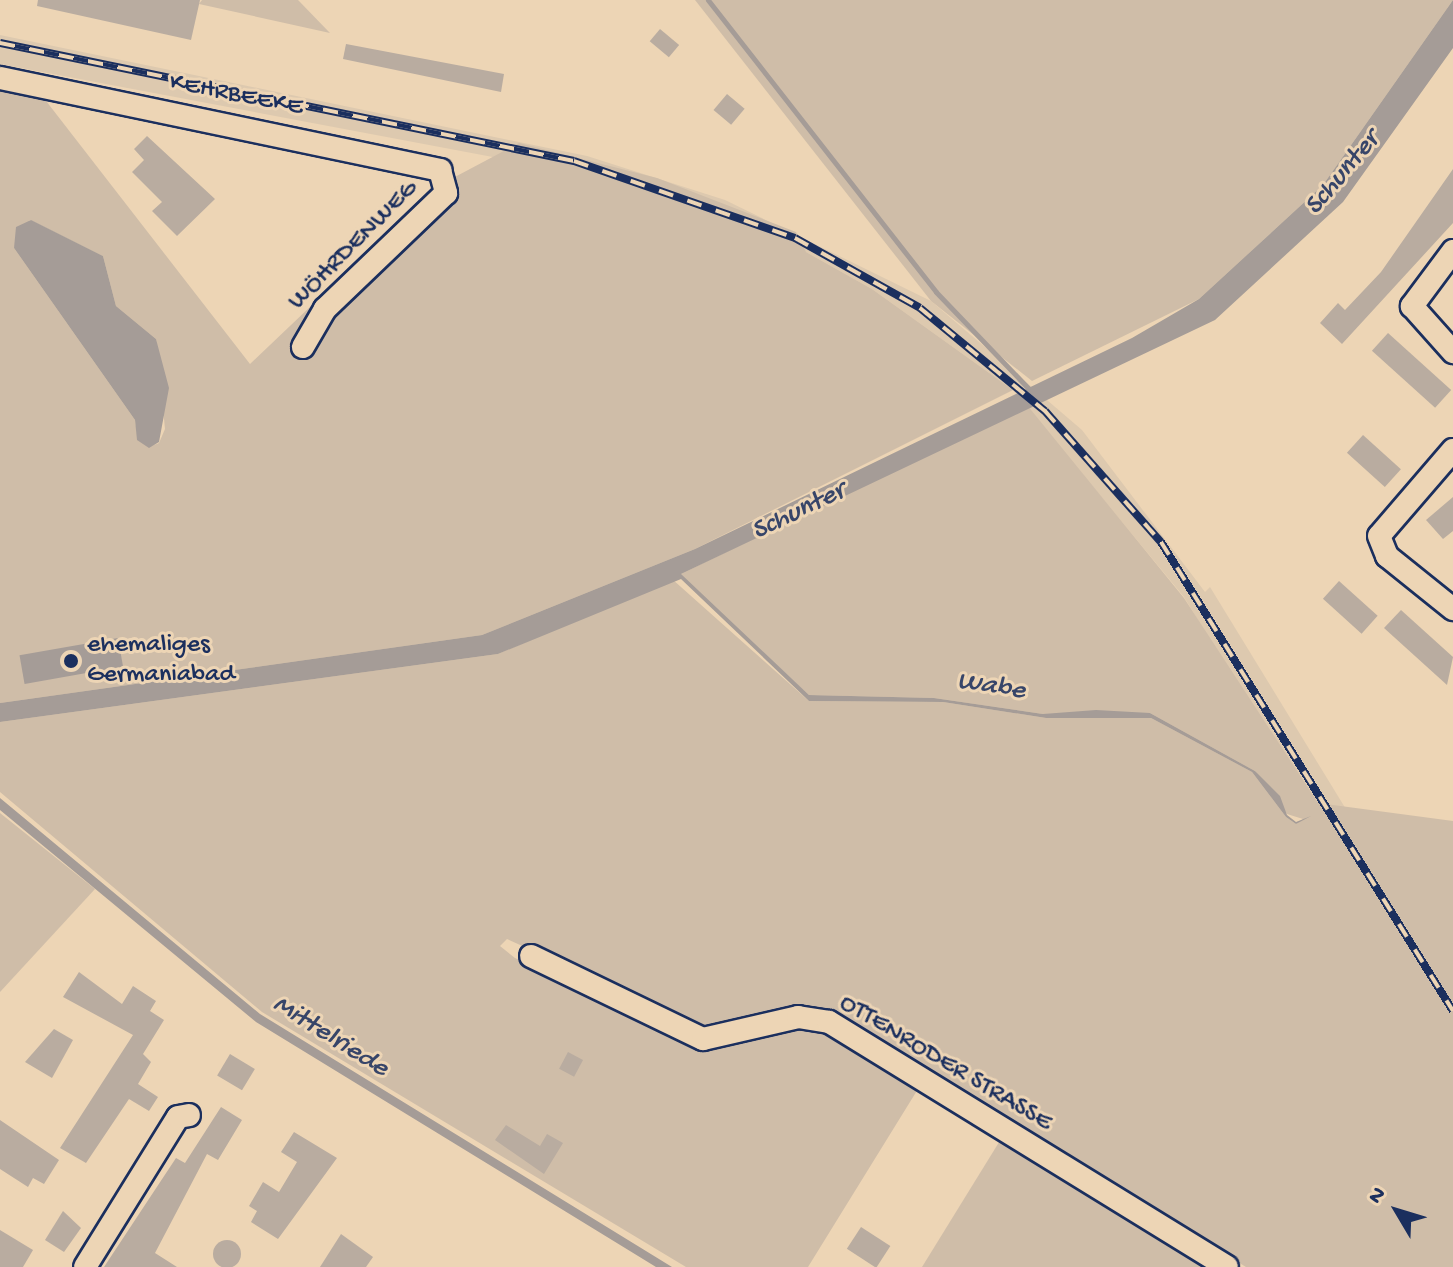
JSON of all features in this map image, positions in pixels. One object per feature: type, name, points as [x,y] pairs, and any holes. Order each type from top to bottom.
[{"type":"street","name":"KEHRBEEKE","points":[[0,78],[418,160],[440,170],[450,186]]},
{"type":"street","name":"WÖHRDENWEG","points":[[303,347],[325,309],[450,186]]},
{"type":"street","points":[[1453,251],[1412,306],[1453,352]]},
{"type":"street","points":[[1453,450],[1379,536],[1387,556],[1453,609]]},
{"type":"street","name":"OTTENRODER STRASSE","points":[[531,956],[703,1039],[798,1017],[829,1022],[1227,1267]]},
{"type":"street","points":[[85,1267],[178,1117],[189,1115]]},
{"type":"shaded area","points":[[202,0],[298,0],[330,33],[199,4]]},
{"type":"shaded area","points":[[695,0],[1453,0],[1323,185],[1199,299],[1032,381],[931,301]]},
{"type":"shaded area","points":[[0,35],[587,156],[725,200],[931,301],[1082,430],[1205,592],[1210,587],[1453,984],[1453,1039],[1184,597],[1013,390],[872,289],[806,252],[567,171],[0,64]]},
{"type":"shaded area","points":[[0,88],[43,97],[250,364],[436,187],[519,143],[657,178],[796,232],[806,252],[872,289],[1013,390],[695,549],[482,635],[0,703]],"holes":[[[30,220],[103,256],[116,306],[156,339],[165,429],[159,443],[149,447],[138,440],[135,420],[14,248]]]},
{"type":"shaded area","points":[[1027,405],[1184,598],[1318,803],[1453,821],[1453,1267],[1246,1267],[833,1014],[798,1005],[712,1032],[507,939],[500,946],[515,958],[710,1051],[800,1028],[824,1030],[918,1089],[808,1267],[686,1267],[262,1012],[0,792],[0,722],[498,654],[672,579],[809,701],[943,702],[1046,718],[1151,718],[1252,772],[1286,817],[1296,824],[1303,819],[1287,814],[1255,771],[1150,713],[1043,714],[934,698],[809,695],[679,575]]},
{"type":"shaded area","points":[[0,813],[95,889],[0,992]]},
{"type":"shaded area","points":[[1001,1139],[1210,1267],[922,1267]]},
{"type":"water","name":"Schunter","points":[[1453,0],[1453,48],[1343,202],[1215,320],[681,574],[809,695],[934,698],[1043,714],[1096,710],[1150,713],[1255,771],[1280,796],[1287,815],[1296,822],[1311,816],[1296,824],[1286,817],[1252,772],[1151,718],[1046,718],[943,702],[809,701],[681,579],[498,654],[0,722],[0,703],[482,635],[695,549],[1132,338],[1199,299],[1323,185]]},
{"type":"water","points":[[31,220],[103,256],[116,306],[156,339],[169,388],[159,442],[149,448],[137,440],[135,420],[14,248],[16,227]]},
{"type":"water","name":"ehemaliges Germaniabad","points":[[118,638],[123,667],[25,684],[20,655]]},
{"type":"water","points":[[0,798],[260,1014],[672,1267],[656,1267],[256,1022],[0,810]]},
{"type":"building","points":[[38,0],[200,0],[191,40],[37,6]]},
{"type":"building","points":[[660,29],[679,45],[669,57],[650,41]]},
{"type":"building","points":[[346,44],[504,74],[501,92],[343,59]]},
{"type":"building","points":[[727,94],[745,109],[731,125],[714,110]]},
{"type":"building","points":[[147,136],[215,199],[177,236],[152,211],[162,202],[132,172],[144,160],[134,149]]},
{"type":"building","points":[[1453,169],[1453,223],[1342,344],[1320,323],[1338,303],[1345,310],[1381,272]]},
{"type":"building","points":[[1388,333],[1451,390],[1435,408],[1372,351]]},
{"type":"building","points":[[1363,435],[1401,469],[1385,487],[1347,453]]},
{"type":"building","points":[[1453,497],[1453,531],[1443,539],[1426,520]]},
{"type":"building","points":[[1339,581],[1378,616],[1362,634],[1323,599]]},
{"type":"building","points":[[1401,610],[1453,657],[1447,685],[1384,628]]},
{"type":"building","points":[[79,972],[122,1004],[133,986],[156,1001],[150,1011],[164,1020],[143,1054],[151,1062],[138,1084],[158,1097],[149,1111],[129,1099],[86,1163],[60,1148],[133,1035],[63,997]]},
{"type":"building","points":[[54,1029],[73,1040],[52,1078],[25,1062]]},
{"type":"building","points":[[568,1052],[583,1060],[574,1077],[559,1069]]},
{"type":"building","points":[[230,1054],[255,1069],[242,1090],[217,1075]]},
{"type":"building","points":[[221,1107],[242,1120],[218,1160],[207,1154],[155,1253],[177,1267],[104,1267],[176,1158],[185,1163]]},
{"type":"building","points":[[0,1120],[59,1160],[44,1184],[33,1178],[28,1187],[0,1169]]},
{"type":"building","points":[[506,1125],[540,1146],[547,1134],[563,1143],[544,1174],[495,1140]]},
{"type":"building","points":[[294,1132],[337,1158],[278,1239],[251,1222],[257,1211],[249,1206],[263,1182],[279,1192],[297,1162],[281,1152]]},
{"type":"building","points":[[63,1211],[81,1228],[64,1252],[45,1240]]},
{"type":"building","points":[[861,1227],[890,1246],[877,1267],[847,1249]]},
{"type":"building","points":[[0,1230],[33,1250],[23,1267],[0,1267]]},
{"type":"building","points":[[341,1234],[373,1257],[366,1267],[320,1267]]},
{"type":"building","points":[[227,1240],[237,1244],[241,1254],[237,1264],[227,1268],[217,1264],[213,1254],[217,1244]]},
{"type":"waterway","points":[[708,0],[936,292],[1028,388]]},
{"type":"railway","points":[[0,43],[574,161],[795,238],[920,308],[1045,411],[1161,542],[1453,1011]]},
{"type":"place","name":"ehemaliges Germaniabad","points":[[71,661]]},
{"type":"water label","name":"Wabe","points":[[991,687]]},
{"type":"water label","name":"Mittelriede","points":[[330,1037]]}]
